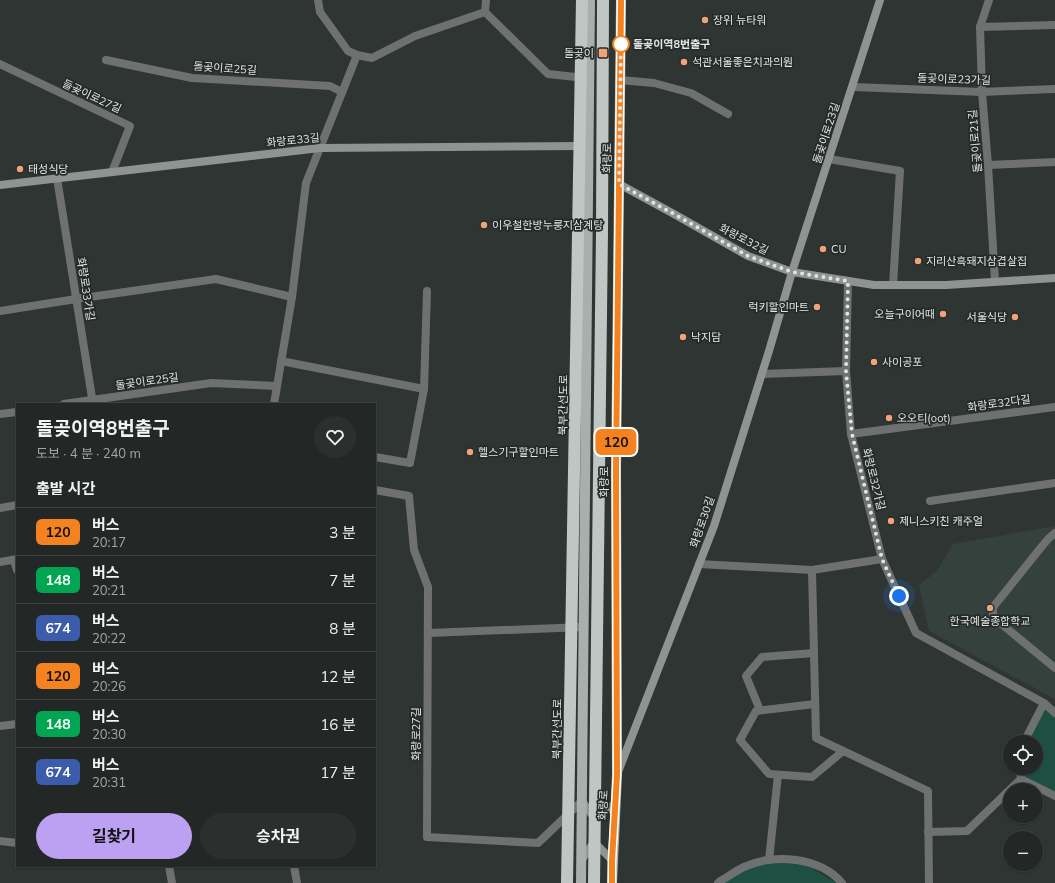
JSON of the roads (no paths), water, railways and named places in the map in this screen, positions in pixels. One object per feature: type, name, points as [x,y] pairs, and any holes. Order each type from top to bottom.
[{"type":"highway","name":"북부간선도로","points":[[567,883],[582,0]]},
{"type":"highway","points":[[594,883],[602,224],[603,0]]},
{"type":"main road","name":"화랑로","points":[[581,883],[590,0]]},
{"type":"main road","name":"화랑로","points":[[612,883],[617,775],[616,470],[621,0]]},
{"type":"street","points":[[318,0],[320,12],[348,50],[357,55],[372,58],[415,36],[485,12]]},
{"type":"street","points":[[485,12],[486,0]]},
{"type":"street","name":"돌곶이로23길","points":[[792,272],[880,0]]},
{"type":"street","name":"돌곶이로21길","points":[[989,0],[980,28],[982,92],[995,282]]},
{"type":"street","points":[[485,12],[548,74],[590,79]]},
{"type":"street","points":[[980,28],[1055,25]]},
{"type":"street","points":[[274,403],[292,297],[306,183],[357,55]]},
{"type":"street","name":"돌곶이로25길","points":[[106,60],[192,78],[330,86],[342,92]]},
{"type":"street","name":"돌곶이로27길","points":[[0,64],[130,126],[112,172]]},
{"type":"street","points":[[620,80],[654,83],[691,93],[728,114]]},
{"type":"street","name":"돌곶이로23가길","points":[[852,87],[982,92],[1055,89]]},
{"type":"street","name":"화랑로33길","points":[[0,184],[320,148],[589,146]]},
{"type":"street","points":[[829,159],[900,171],[893,285]]},
{"type":"street","points":[[988,165],[1055,162]]},
{"type":"street","name":"화랑로33가길","points":[[57,178],[92,402]]},
{"type":"street","name":"화랑로32길","points":[[619,184],[748,256],[792,272],[874,285],[946,285],[1055,278]]},
{"type":"street","name":"화랑로30길","points":[[617,775],[714,526],[762,374],[792,272]]},
{"type":"street","points":[[0,311],[216,279],[292,297]]},
{"type":"street","name":"화랑로32가길","points":[[848,281],[846,372],[852,434],[882,559],[916,633],[1044,703],[1055,713]]},
{"type":"street","points":[[376,457],[410,464],[424,389],[427,291]]},
{"type":"street","points":[[281,361],[424,389]]},
{"type":"street","points":[[762,374],[846,372]]},
{"type":"street","name":"돌곶이로25길","points":[[92,402],[211,384],[277,386]]},
{"type":"street","points":[[78,403],[92,402]]},
{"type":"street","name":"화랑로32다길","points":[[852,434],[1055,407]]},
{"type":"street","points":[[0,414],[16,412]]},
{"type":"street","points":[[930,502],[1055,483]]},
{"type":"street","name":"화랑로27길","points":[[376,490],[409,496],[414,550],[428,587],[427,838],[538,843],[582,801]]},
{"type":"street","points":[[0,508],[16,505]]},
{"type":"street","points":[[1055,534],[1043,545],[992,610],[993,616],[999,622],[1055,668]]},
{"type":"street","points":[[0,562],[15,559]]},
{"type":"street","points":[[699,564],[812,570],[882,559]]},
{"type":"street","points":[[812,570],[816,738],[928,791],[929,883]]},
{"type":"street","points":[[428,633],[584,627]]},
{"type":"street","points":[[760,710],[746,676],[762,657],[814,653]]},
{"type":"street","points":[[1028,735],[1044,703]]},
{"type":"street","points":[[815,704],[756,711],[740,740],[769,774],[778,775],[812,777],[843,751]]},
{"type":"street","points":[[0,726],[16,724]]},
{"type":"street","points":[[769,860],[778,775]]},
{"type":"street","points":[[1021,775],[1021,779]]},
{"type":"street","points":[[928,832],[967,831],[1021,779]]},
{"type":"street","points":[[1021,779],[1055,796]]},
{"type":"street","points":[[582,801],[595,819],[615,804]]},
{"type":"street","points":[[0,841],[16,843]]},
{"type":"street","points":[[581,861],[594,842],[612,861]]},
{"type":"street","points":[[718,883],[744,867],[769,860],[781,859],[808,862],[826,869],[842,882]]},
{"type":"street","points":[[169,867],[172,883]]},
{"type":"street","points":[[294,867],[297,883]]},
{"type":"place","name":"장위 뉴타워","points":[[705,20]]},
{"type":"place","name":"돌곶이역8번출구","points":[[621,44]]},
{"type":"place","name":"돌곶이","points":[[603,53]]},
{"type":"place","name":"석관서울좋은치과의원","points":[[684,62]]},
{"type":"place","name":"태성식당","points":[[20,169]]},
{"type":"place","name":"이우철한방누룽지삼계탕","points":[[484,225]]},
{"type":"place","name":"CU","points":[[823,249]]},
{"type":"place","name":"지리산흑돼지삼겹살집","points":[[918,261]]},
{"type":"place","name":"럭키할인마트","points":[[817,307]]},
{"type":"place","name":"오늘구이어때","points":[[943,314]]},
{"type":"place","name":"서울식당","points":[[1015,317]]},
{"type":"place","name":"낙지담","points":[[683,337]]},
{"type":"place","name":"사이공포","points":[[874,362]]},
{"type":"place","name":"오오티(oot)","points":[[889,418]]},
{"type":"place","name":"헬스기구할인마트","points":[[470,452]]},
{"type":"place","name":"제니스키친 캐주얼","points":[[891,521]]},
{"type":"place","name":"한국예술종합학교","points":[[990,608]]}]
